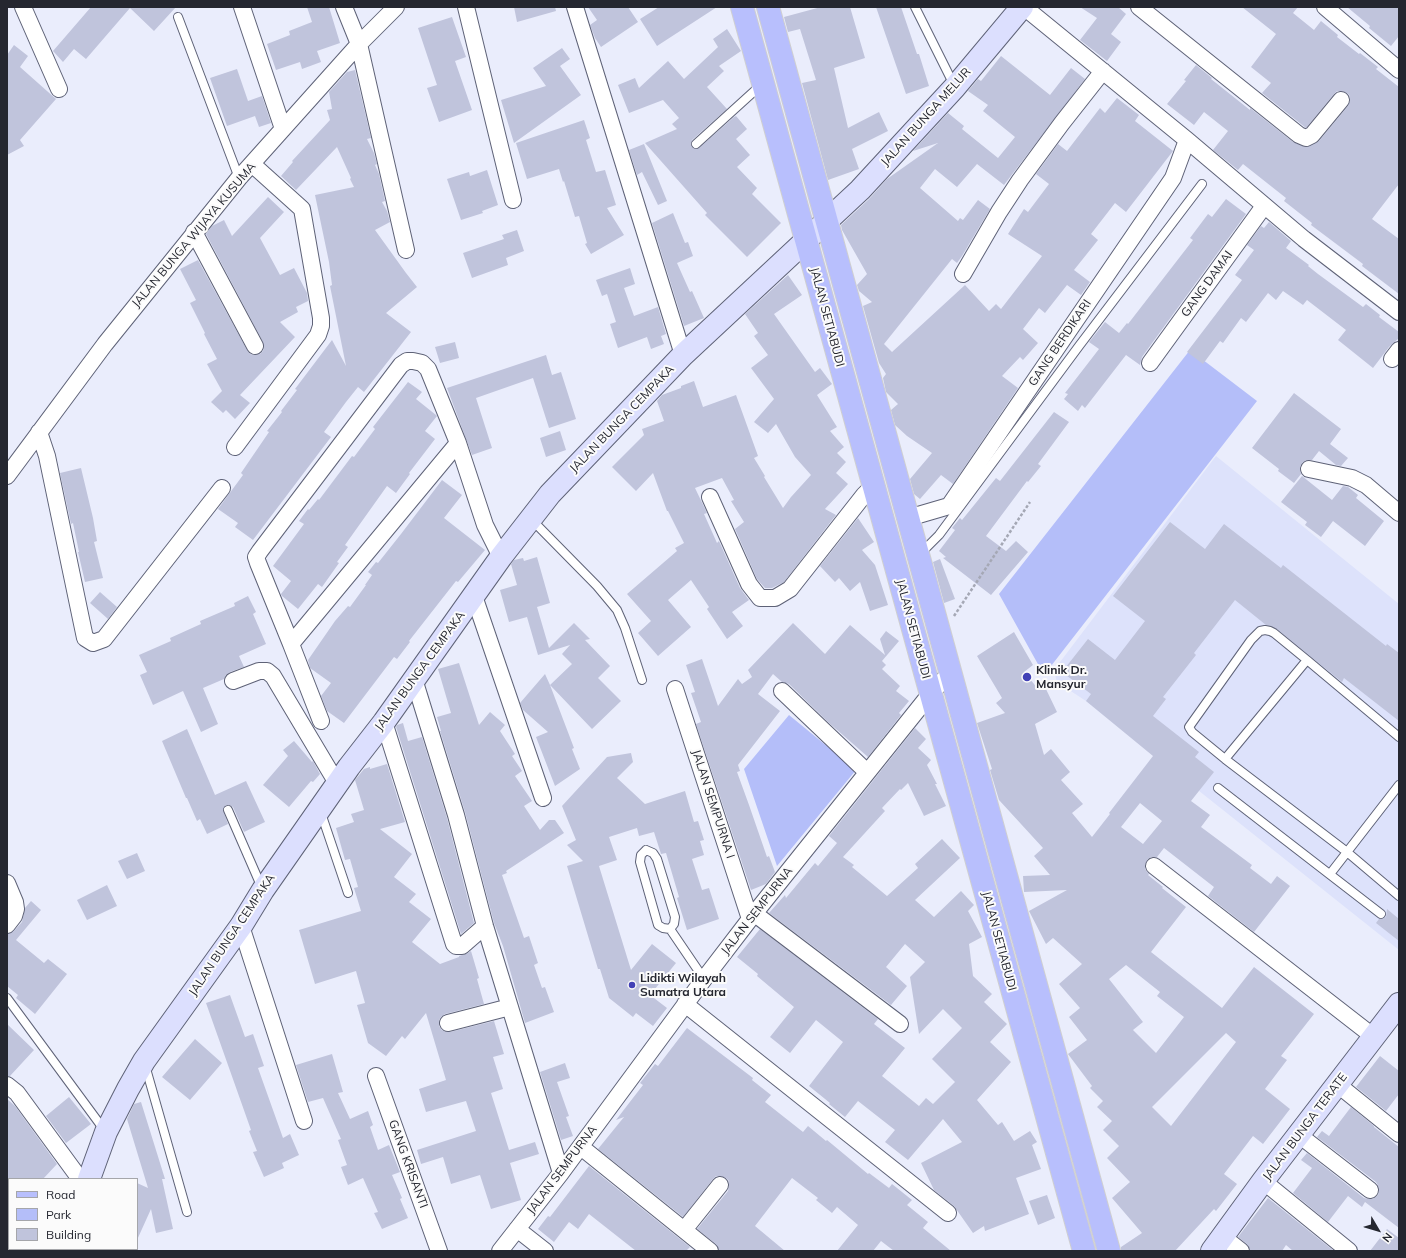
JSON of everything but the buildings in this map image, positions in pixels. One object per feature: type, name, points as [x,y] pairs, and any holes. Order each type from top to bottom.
[{"type":"main road","name":"JALAN SETIABUDI","points":[[742,7],[1084,1251]]},
{"type":"main road","name":"JALAN SETIABUDI","points":[[768,7],[1109,1251]]},
{"type":"street","points":[[23,7],[59,89]]},
{"type":"street","points":[[242,7],[283,129]]},
{"type":"street","points":[[344,7],[358,44],[406,250]]},
{"type":"street","points":[[466,7],[513,200]]},
{"type":"street","points":[[575,7],[683,355]]},
{"type":"street","points":[[1023,7],[1187,140],[1327,258],[1399,312]]},
{"type":"street","name":"JALAN BUNGA MELUR","points":[[826,221],[860,190],[955,87],[1023,7]]},
{"type":"street","points":[[1139,7],[1299,135],[1306,138],[1312,135],[1341,100]]},
{"type":"street","points":[[1326,7],[1399,70]]},
{"type":"street","name":"JALAN BUNGA WIJAYA KUSUMA","points":[[7,476],[104,344],[194,232],[239,178],[391,9]]},
{"type":"street","points":[[963,274],[999,212],[1020,180],[1062,122],[1103,71]]},
{"type":"street","name":"GANG BERDIKARI","points":[[908,518],[949,506],[1173,178],[1187,140]]},
{"type":"street","points":[[235,447],[318,336],[321,326],[321,318],[302,209],[252,164]]},
{"type":"street","name":"GANG DAMAI","points":[[1150,363],[1264,206]]},
{"type":"street","name":"JALAN BUNGA CEMPAKA","points":[[89,1178],[106,1132],[128,1088],[144,1061],[241,926],[263,890],[320,809],[384,722],[501,557],[531,518],[550,494],[683,355],[826,221]]},
{"type":"street","points":[[194,232],[255,346]]},
{"type":"street","points":[[321,721],[256,557],[396,372],[406,361],[422,363],[428,369],[458,443],[485,525],[501,557]]},
{"type":"street","points":[[40,432],[47,456],[85,638],[93,643],[104,639],[222,488]]},
{"type":"street","points":[[291,644],[458,443]]},
{"type":"street","points":[[1309,469],[1352,478],[1366,485],[1399,513]]},
{"type":"street","points":[[710,496],[749,584],[760,598],[775,598],[790,589],[874,485]]},
{"type":"street","points":[[474,596],[543,798]]},
{"type":"street","points":[[233,681],[259,671],[267,671],[273,676],[338,785]]},
{"type":"street","name":"JALAN SEMPURNA","points":[[500,1251],[561,1174],[685,1004],[752,917],[931,693],[950,673]]},
{"type":"street","points":[[414,679],[456,815],[485,926],[561,1174]]},
{"type":"street","name":"JALAN SEMPURNA I","points":[[675,689],[752,917]]},
{"type":"street","points":[[782,691],[867,772]]},
{"type":"street","points":[[384,722],[454,944],[456,946],[462,946],[485,926]]},
{"type":"street","points":[[1154,866],[1374,1037]]},
{"type":"street","points":[[7,883],[15,902],[16,909],[14,916],[7,925]]},
{"type":"street","points":[[752,917],[900,1024]]},
{"type":"street","points":[[241,926],[304,1121]]},
{"type":"street","points":[[685,1004],[948,1213]]},
{"type":"street","name":"JALAN BUNGA TERATE","points":[[1217,1243],[1399,1004]]},
{"type":"street","points":[[448,1023],[510,1007]]},
{"type":"street","name":"GANG KRISANTI","points":[[376,1076],[439,1251]]},
{"type":"street","points":[[1338,1084],[1399,1134]]},
{"type":"street","points":[[7,1085],[17,1093],[79,1178]]},
{"type":"street","points":[[1299,1135],[1370,1190]]},
{"type":"street","points":[[581,1147],[710,1251]]},
{"type":"street","points":[[1263,1181],[1349,1251]]},
{"type":"street","points":[[684,1230],[720,1184]]},
{"type":"street","points":[[517,1229],[545,1251]]},
{"type":"street","points":[[1217,1243],[1241,1251]]},
{"type":"lane","points":[[915,7],[955,87]]},
{"type":"lane","points":[[178,17],[239,178]]},
{"type":"lane","points":[[696,144],[763,83]]},
{"type":"lane","points":[[918,556],[939,535],[1084,339],[1202,184]]},
{"type":"lane","points":[[531,518],[597,586],[617,610],[625,628],[642,680]]},
{"type":"lane","points":[[1399,736],[1274,633],[1265,630],[1260,631],[1251,640],[1189,727],[1192,732],[1225,759],[1347,852],[1399,896]]},
{"type":"lane","points":[[1225,759],[1306,660]]},
{"type":"lane","points":[[1330,874],[1399,785]]},
{"type":"lane","points":[[1218,788],[1381,914]]},
{"type":"lane","points":[[320,809],[348,893]]},
{"type":"lane","points":[[228,810],[263,890]]},
{"type":"lane","points":[[670,929],[674,924],[675,917],[657,859],[653,853],[646,850],[641,854],[640,862],[658,925],[663,928],[670,929],[704,979]]},
{"type":"lane","points":[[7,998],[106,1132]]},
{"type":"lane","points":[[144,1061],[187,1212]]},
{"type":"path","points":[[940,635],[1030,502]]},
{"type":"shaded area","points":[[1216,456],[1399,604],[1399,950],[1086,701],[1057,682],[1054,670]]},
{"type":"green space","points":[[1190,350],[1257,401],[1044,675],[999,594]]},
{"type":"green space","points":[[789,715],[856,770],[777,866],[744,769]]},
{"type":"place","name":"Klinik Dr. Mansyur","points":[[1027,677]]},
{"type":"place","name":"Lidikti Wilayah Sumatra Utara","points":[[632,985]]}]
